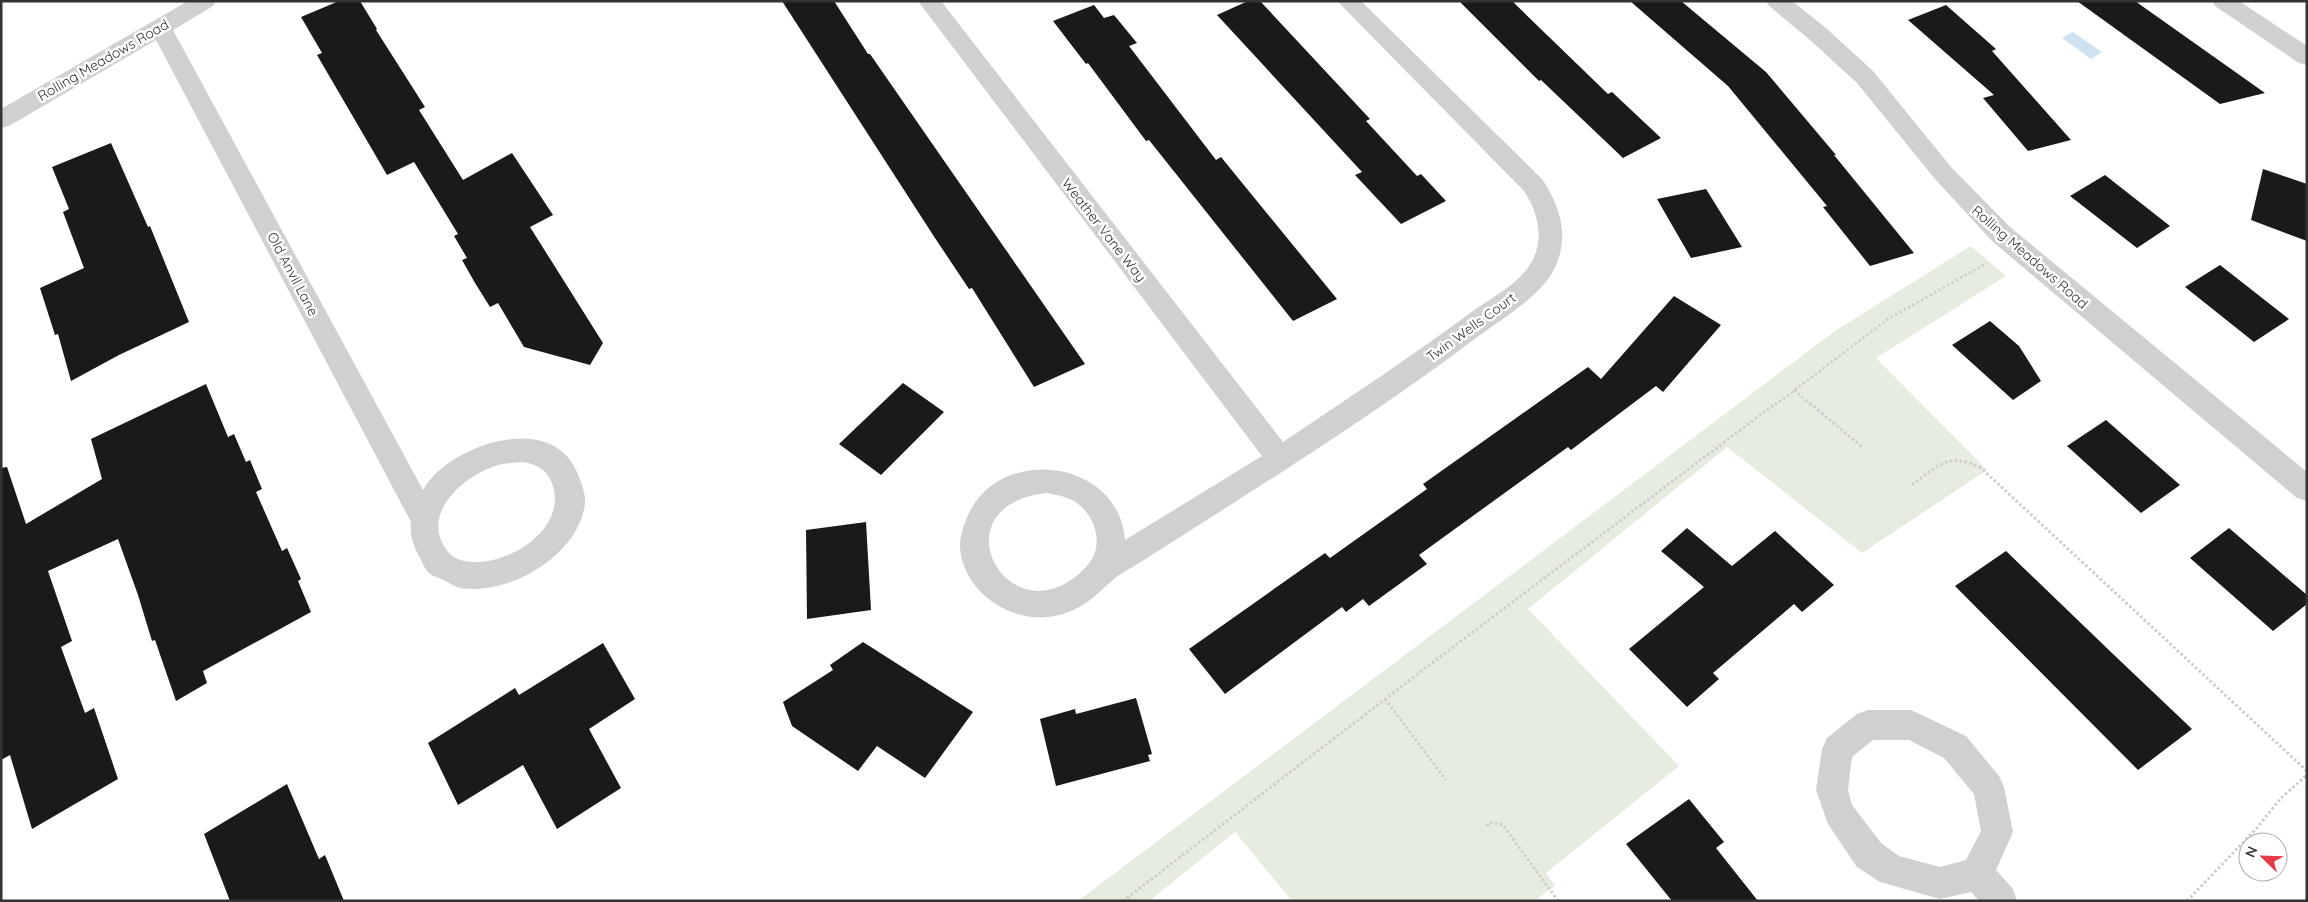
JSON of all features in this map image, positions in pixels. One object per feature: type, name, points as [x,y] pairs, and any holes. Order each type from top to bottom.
[{"type":"street","name":"Rolling Meadows Road","points":[[1,120],[205,1]]},
{"type":"street","name":"Weather Vane Way","points":[[930,1],[1280,459]]},
{"type":"street","name":"Twin Wells Court","points":[[1103,570],[1110,551],[1111,532],[1105,514],[1093,498],[1077,487],[1057,481],[1037,481],[1016,486],[999,497],[989,507],[976,530],[974,549],[979,568],[990,585],[1006,596],[1027,603],[1049,603],[1071,598],[1089,586],[1103,570],[1280,459],[1440,350],[1528,285],[1541,269],[1549,251],[1551,232],[1549,216],[1543,200],[1533,186],[1348,1]]},
{"type":"street","name":"Rolling Meadows Road","points":[[1777,1],[1818,34],[1865,77],[1943,173],[2001,234],[2301,476]]},
{"type":"street","points":[[2223,1],[2307,57]]},
{"type":"street","name":"Old Anvil Lane","points":[[160,28],[425,521],[425,539],[433,556],[444,567],[461,574],[481,576],[502,573],[522,565],[540,553],[555,538],[565,521],[570,504],[570,489],[565,474],[555,463],[542,454],[523,450],[502,451],[480,457],[454,474],[443,484],[431,502],[425,521]]},
{"type":"street","points":[[1868,725],[1912,725],[1956,747],[1988,786],[1997,832],[1977,874],[1940,883],[1892,870],[1869,855],[1839,813],[1832,790],[1838,749],[1868,725]]},
{"type":"street","points":[[1977,874],[2001,901]]},
{"type":"path","points":[[1124,901],[1384,699],[1888,319],[1988,262]]},
{"type":"path","points":[[1794,390],[1862,447]]},
{"type":"path","points":[[1912,485],[1945,461],[1964,460],[1981,468],[2307,773],[2281,798],[2256,829],[2187,901]]},
{"type":"path","points":[[1384,699],[1446,780]]},
{"type":"path","points":[[1487,826],[1490,822],[1503,825],[1558,901]]},
{"type":"shaded area","points":[[1971,246],[2006,276],[1876,358],[1987,470],[1862,553],[1727,447],[1528,609],[1679,766],[1546,873],[1555,886],[1534,901],[1292,901],[1235,832],[1149,901],[1078,901],[1835,331]]},
{"type":"water","points":[[2073,32],[2102,52],[2091,59],[2062,38]]},
{"type":"building","points":[[339,1],[360,1],[376,30],[425,107],[419,110],[463,180],[512,153],[553,215],[530,227],[603,343],[590,365],[524,347],[498,303],[490,307],[475,283],[462,260],[467,258],[454,236],[458,234],[414,162],[387,175],[317,55],[322,53],[301,17]]},
{"type":"building","points":[[782,1],[834,1],[868,54],[870,54],[1085,364],[1034,387],[972,288],[969,289],[933,235]]},
{"type":"building","points":[[1248,1],[1260,1],[1370,119],[1366,121],[1417,176],[1421,174],[1446,201],[1401,224],[1355,175],[1362,172],[1217,15]]},
{"type":"building","points":[[1459,1],[1512,1],[1608,94],[1612,92],[1661,138],[1623,158],[1541,80],[1539,81]]},
{"type":"building","points":[[1630,1],[1681,1],[1766,72],[1836,155],[1834,155],[1914,253],[1870,266],[1823,207],[1827,206],[1728,86]]},
{"type":"building","points":[[2077,1],[2135,1],[2265,93],[2220,104]]},
{"type":"building","points":[[1094,5],[1104,18],[1114,15],[1137,43],[1129,46],[1216,160],[1221,157],[1337,299],[1293,321],[1149,140],[1146,141],[1088,63],[1086,64],[1053,21]]},
{"type":"building","points":[[1946,5],[1996,49],[1992,51],[2071,140],[2028,151],[1983,98],[1994,95],[1908,20]]},
{"type":"building","points":[[111,143],[148,227],[150,226],[189,322],[119,355],[71,381],[58,334],[55,335],[40,288],[84,268],[63,212],[69,209],[52,167]]},
{"type":"building","points":[[2263,169],[2307,184],[2307,241],[2251,220]]},
{"type":"building","points":[[2105,175],[2170,226],[2137,248],[2070,196]]},
{"type":"building","points":[[1706,189],[1742,247],[1691,258],[1657,199]]},
{"type":"building","points":[[2220,265],[2289,319],[2254,342],[2185,287]]},
{"type":"building","points":[[1674,296],[1721,325],[1663,392],[1656,386],[1571,450],[1568,447],[1419,555],[1427,564],[1369,606],[1363,599],[1346,612],[1342,607],[1225,694],[1189,649],[1325,553],[1330,558],[1427,489],[1423,484],[1588,367],[1601,379]]},
{"type":"building","points":[[1990,321],[2019,346],[2041,381],[2013,400],[1952,345]]},
{"type":"building","points":[[903,383],[944,412],[881,475],[839,444]]},
{"type":"building","points":[[206,384],[228,437],[234,434],[246,462],[250,460],[262,489],[256,492],[282,551],[287,548],[301,579],[298,581],[311,612],[203,671],[207,683],[176,701],[155,640],[152,641],[118,539],[48,571],[72,641],[61,647],[85,713],[94,708],[118,779],[32,829],[10,755],[1,760],[1,468],[7,467],[26,524],[102,479],[91,439]]},
{"type":"building","points":[[2106,420],[2180,485],[2141,513],[2067,446]]},
{"type":"building","points":[[866,522],[871,610],[807,619],[806,530]]},
{"type":"building","points":[[1687,528],[1732,566],[1775,531],[1834,585],[1802,612],[1794,604],[1713,673],[1719,679],[1687,707],[1629,649],[1704,587],[1661,551]]},
{"type":"building","points":[[2229,528],[2307,595],[2307,604],[2273,631],[2190,558]]},
{"type":"building","points":[[2006,551],[2192,729],[2138,770],[1955,586]]},
{"type":"building","points":[[863,642],[973,712],[925,778],[877,746],[858,771],[792,726],[783,702],[833,670],[830,665]]},
{"type":"building","points":[[603,643],[635,699],[589,729],[621,788],[557,829],[523,765],[458,805],[428,743],[515,688],[519,695]]},
{"type":"building","points":[[1136,698],[1152,754],[1148,755],[1150,761],[1056,786],[1040,719],[1075,709],[1076,714]]},
{"type":"building","points":[[287,784],[319,859],[325,855],[344,901],[230,901],[204,834]]},
{"type":"building","points":[[1689,799],[1724,842],[1716,848],[1758,901],[1672,901],[1626,844]]}]
